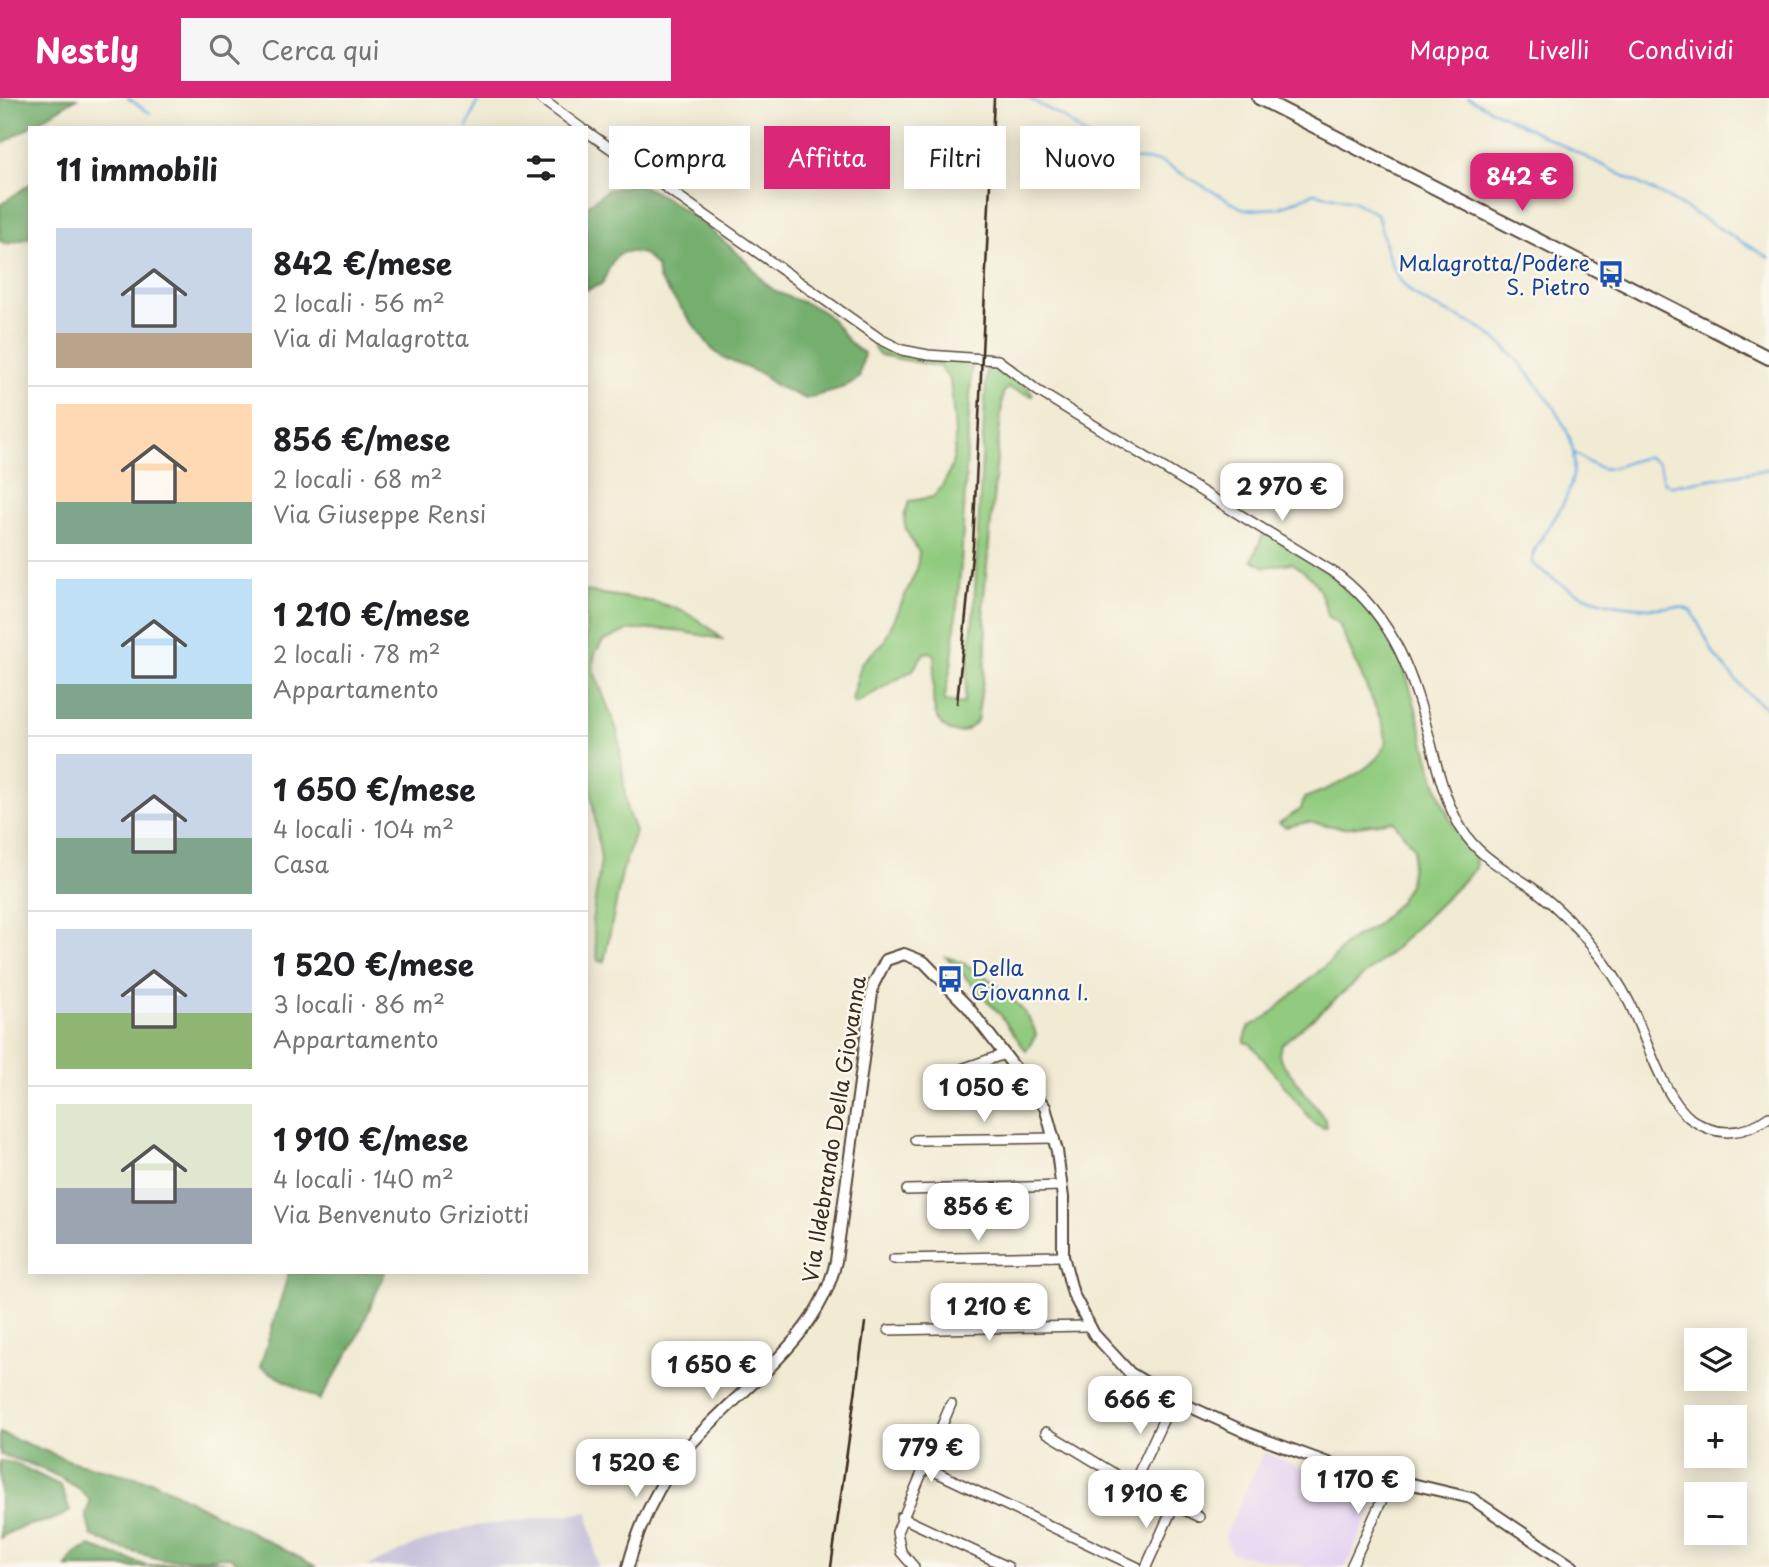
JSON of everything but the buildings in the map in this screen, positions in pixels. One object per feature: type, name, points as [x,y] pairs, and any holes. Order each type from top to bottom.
[{"type":"main road","points":[[1259,98],[1769,358]]},
{"type":"street","points":[[540,98],[578,126]]},
{"type":"street","points":[[588,132],[880,339],[902,350],[928,355],[988,358],[1007,365],[1038,391],[1357,590],[1400,646],[1444,789],[1465,835],[1486,857],[1554,905],[1595,949],[1628,999],[1672,1094],[1688,1116],[1707,1128],[1733,1133],[1750,1129],[1769,1117]]},
{"type":"street","name":"Via Ildebrando Della Giovanna","points":[[628,1567],[645,1517],[673,1467],[696,1439],[805,1327],[825,1295],[840,1234],[873,987],[881,966],[900,954],[919,958],[968,1007],[1002,1055],[1039,1099],[1054,1138],[1062,1186],[1063,1256],[1073,1294],[1088,1326],[1107,1352],[1130,1373],[1173,1399],[1252,1435],[1336,1466],[1471,1499],[1573,1567]]},
{"type":"street","points":[[933,1079],[1002,1055]]},
{"type":"street","points":[[915,1140],[1054,1138]]},
{"type":"street","points":[[907,1190],[1062,1186]]},
{"type":"street","points":[[894,1259],[1063,1256]]},
{"type":"street","points":[[889,1330],[1088,1326]]},
{"type":"street","points":[[1133,1485],[1173,1399]]},
{"type":"street","points":[[914,1567],[901,1552],[897,1532],[901,1517],[951,1404]]},
{"type":"street","points":[[1046,1433],[1133,1485],[1199,1517]]},
{"type":"street","points":[[923,1466],[1137,1567]]},
{"type":"street","points":[[1351,1567],[1392,1478]]},
{"type":"street","points":[[1146,1567],[1174,1505]]},
{"type":"street","points":[[901,1517],[1007,1567]]},
{"type":"shaded area","points":[[1264,1452],[1345,1487],[1348,1480],[1381,1488],[1346,1567],[1306,1567],[1231,1553],[1225,1536]]},
{"type":"shaded area","points":[[588,1512],[598,1567],[366,1567],[416,1544],[468,1527]]},
{"type":"green space","points":[[0,98],[77,98],[28,126],[0,145]]},
{"type":"green space","points":[[28,185],[28,239],[7,244],[0,241],[0,205]]},
{"type":"green space","points":[[649,189],[678,206],[745,260],[771,288],[815,307],[828,316],[853,345],[864,353],[859,378],[844,387],[806,399],[774,385],[762,374],[723,358],[712,349],[659,279],[657,268],[646,255],[635,252],[621,253],[616,256],[602,284],[588,289],[588,205],[607,190]]},
{"type":"green space","points":[[875,342],[923,358],[972,360],[961,565],[952,660],[944,701],[964,704],[974,608],[987,363],[1008,369],[1033,394],[1032,396],[1008,388],[1003,393],[983,608],[986,650],[983,678],[977,721],[961,732],[945,728],[935,711],[935,657],[931,652],[924,653],[913,670],[855,704],[852,699],[861,663],[884,642],[917,569],[919,552],[904,522],[906,508],[910,501],[933,497],[943,484],[954,456],[955,441],[950,379],[940,367],[880,355],[874,348]]},
{"type":"green space","points":[[1264,532],[1351,590],[1379,620],[1402,663],[1445,807],[1458,833],[1475,855],[1476,868],[1387,956],[1282,1044],[1279,1053],[1281,1061],[1324,1118],[1327,1126],[1324,1128],[1314,1123],[1251,1044],[1244,1042],[1249,1027],[1268,1016],[1333,959],[1347,942],[1375,926],[1399,902],[1409,884],[1414,848],[1393,821],[1343,828],[1309,822],[1285,827],[1279,823],[1301,809],[1304,798],[1363,769],[1381,752],[1386,743],[1384,727],[1339,624],[1327,616],[1323,598],[1316,585],[1292,563],[1265,567],[1252,560]]},
{"type":"green space","points":[[588,591],[674,608],[706,625],[722,639],[667,629],[629,630],[603,641],[595,653],[593,669],[618,733],[627,810],[635,831],[622,873],[604,962],[598,961],[592,920],[601,860],[588,772]]},
{"type":"green space","points":[[946,957],[986,977],[1000,987],[1023,1011],[1036,1035],[1026,1051],[999,1013]]},
{"type":"green space","points":[[288,1274],[384,1274],[356,1341],[320,1400],[260,1367]]},
{"type":"green space","points":[[0,1433],[73,1462],[155,1482],[317,1567],[246,1567],[230,1557],[163,1560],[119,1548],[91,1535],[86,1515],[90,1501],[73,1485],[36,1466],[0,1455]]},
{"type":"green space","points":[[0,1461],[15,1463],[61,1486],[70,1511],[53,1519],[19,1528],[0,1538]]},
{"type":"green space","points":[[90,1546],[148,1566],[210,1559],[240,1567],[66,1567],[75,1553]]},
{"type":"waterway","points":[[128,98],[150,113]]},
{"type":"waterway","points":[[468,126],[479,98]]},
{"type":"waterway","points":[[1028,98],[1064,118],[1102,148],[1126,159],[1160,161],[1245,210],[1279,208],[1314,193],[1353,201],[1377,214],[1392,265],[1410,291],[1481,328],[1499,343],[1532,378],[1566,429],[1573,453],[1573,475],[1558,513],[1533,554],[1533,564],[1586,597],[1631,607],[1681,607],[1692,611],[1715,656],[1748,694],[1769,710]]},
{"type":"waterway","points":[[1468,98],[1668,198],[1769,258]]},
{"type":"waterway","points":[[1575,453],[1604,468],[1648,457],[1659,464],[1664,482],[1671,486],[1769,469]]},
{"type":"railway","points":[[957,703],[973,546],[994,98]]},
{"type":"railway","points":[[831,1567],[865,1323]]},
{"type":"place","name":"Malagrotta/Podere S. Pietro","points":[[1611,274]]},
{"type":"place","name":"Della Giovanna I.","points":[[950,979]]}]
